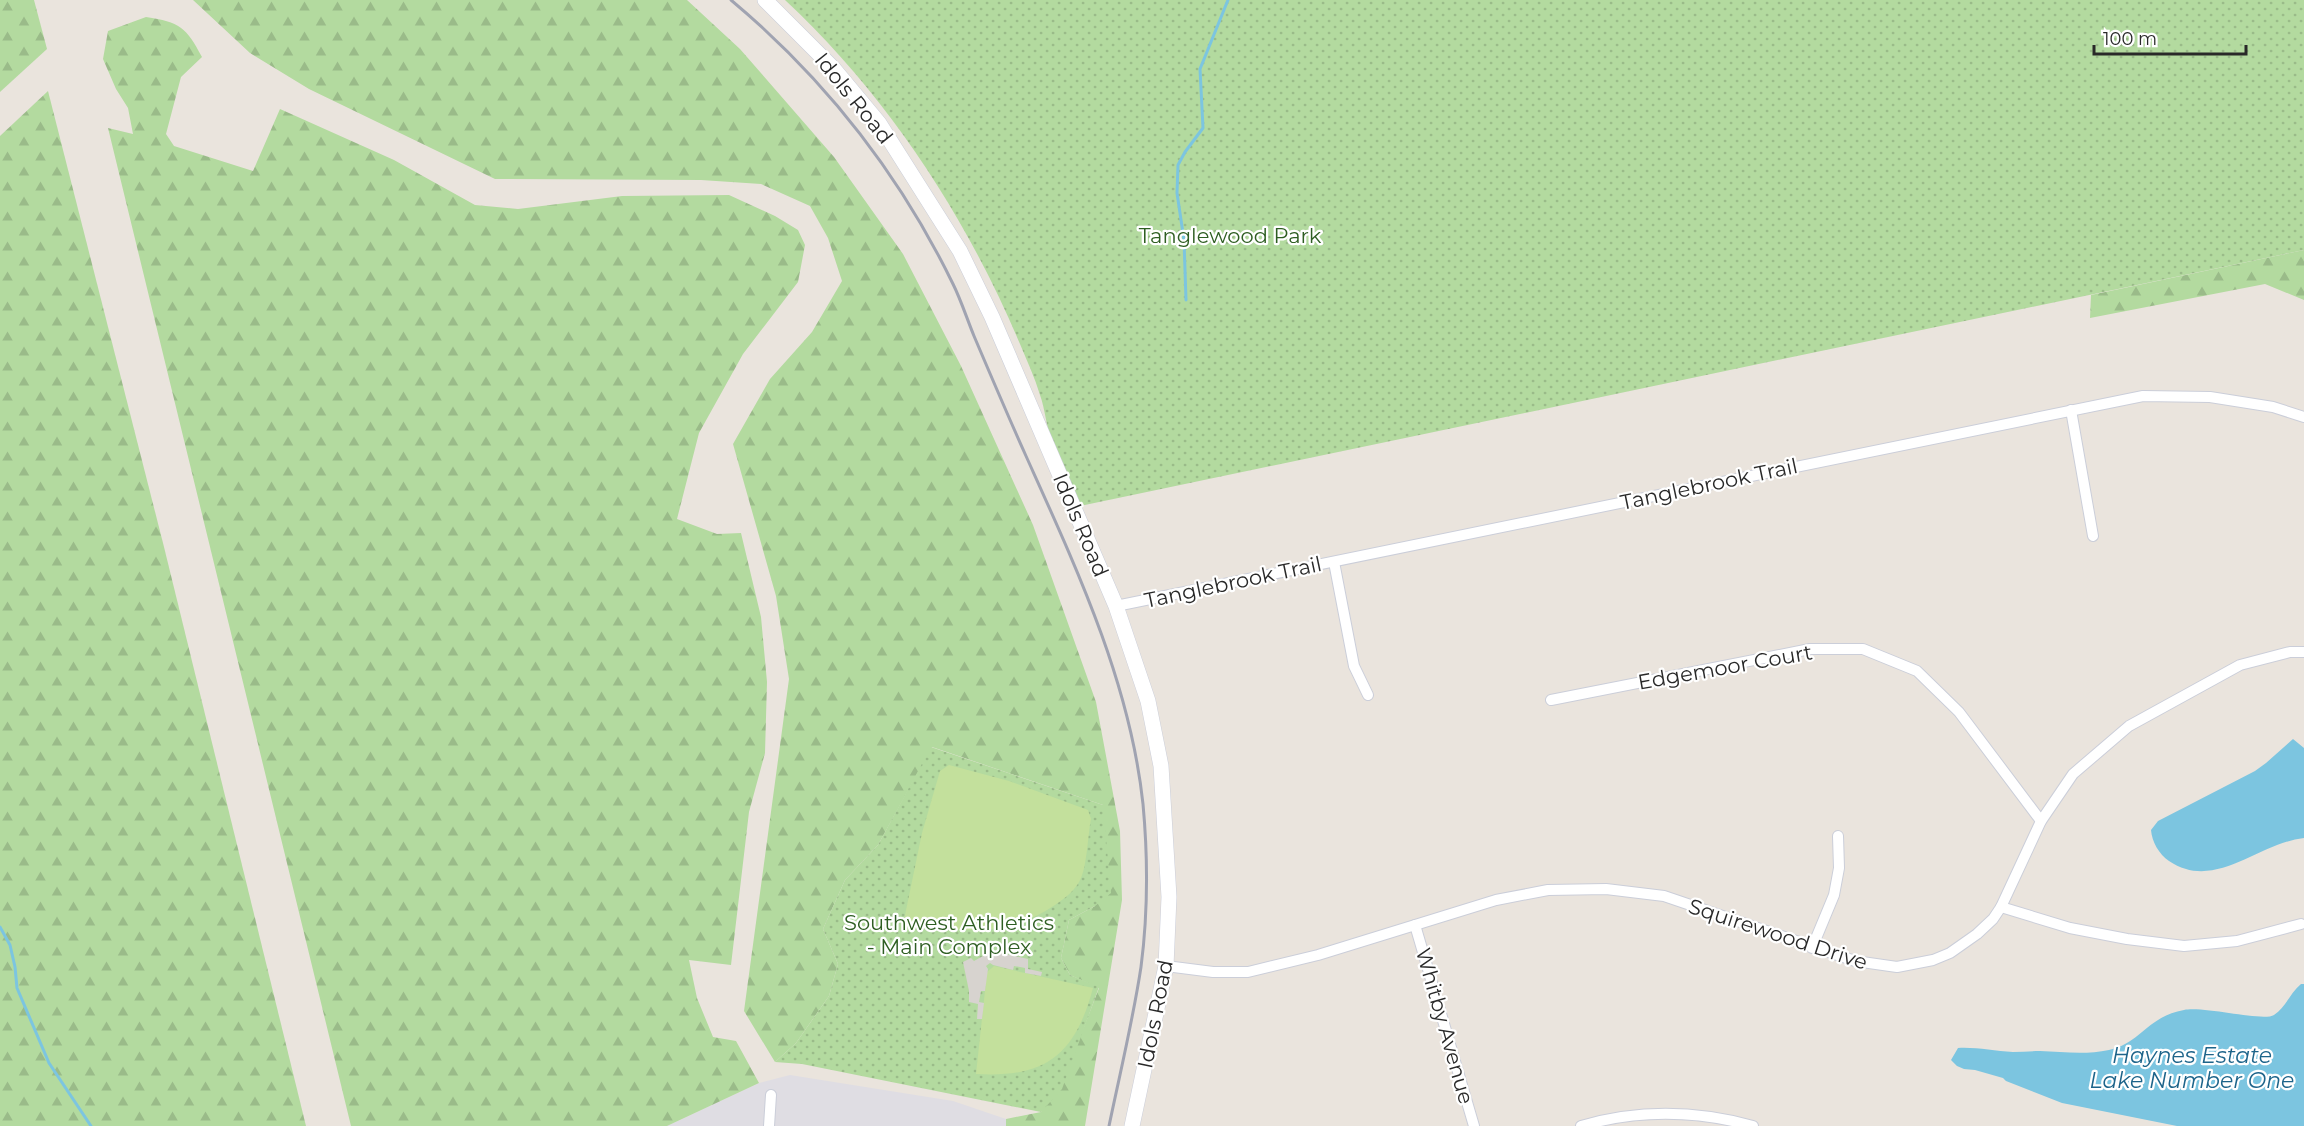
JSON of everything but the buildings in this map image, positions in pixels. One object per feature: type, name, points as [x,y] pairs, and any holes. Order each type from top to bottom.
[{"type":"street","name":"Idols Road","points":[[765,0],[834,69],[879,123],[960,251],[992,317],[1116,606],[1148,701],[1161,766],[1169,897],[1166,966],[1132,1126]]},
{"type":"street","name":"Tanglebrook Trail","points":[[1116,606],[2143,396],[2210,397],[2273,408],[2304,417]]},
{"type":"street","points":[[2071,410],[2093,536]]},
{"type":"street","points":[[1334,562],[1354,666],[1368,694]]},
{"type":"street","name":"Edgemoor Court","points":[[1551,700],[1810,649],[1863,649],[1917,670],[1959,712],[2041,821]]},
{"type":"street","name":"Squirewood Drive","points":[[1166,966],[1213,972],[1248,972],[1317,955],[1496,900],[1548,890],[1606,889],[1664,896],[1812,948],[1878,966],[1910,965],[1933,960],[1962,946],[1993,919],[2001,907],[2041,821],[2073,774],[2130,726],[2240,665],[2290,652],[2304,652]]},
{"type":"street","points":[[1812,948],[1834,895],[1839,868],[1838,837]]},
{"type":"street","points":[[2001,907],[2070,928],[2127,939],[2184,946],[2237,941],[2301,924]]},
{"type":"street","name":"Whitby Avenue","points":[[1415,926],[1474,1126]]},
{"type":"street","points":[[769,1126],[771,1095]]},
{"type":"street","points":[[1581,1126],[1604,1119],[1665,1112],[1722,1118],[1753,1126]]},
{"type":"shaded area","points":[[992,951],[1028,959],[1028,969],[1042,972],[1041,976],[1025,973],[1025,968],[1014,966],[1013,970],[990,963],[986,966],[988,969],[985,991],[981,991],[979,1002],[984,1003],[982,1019],[977,1019],[978,1004],[969,1002],[963,962],[971,958],[974,961]]},
{"type":"shaded area","points":[[790,1075],[953,1101],[1006,1119],[1006,1126],[667,1126],[759,1083]]},
{"type":"green space","points":[[0,0],[34,0],[47,49],[0,92]]},
{"type":"green space","points":[[193,0],[687,0],[740,49],[834,157],[903,254],[961,366],[1033,525],[1096,702],[1120,831],[1122,900],[1085,1126],[1006,1126],[1006,1119],[1041,1112],[1084,1027],[1099,988],[1070,975],[1061,958],[1069,920],[1095,906],[1103,805],[932,747],[878,845],[845,880],[823,929],[838,964],[829,996],[796,1043],[775,1062],[744,1011],[789,679],[776,596],[733,444],[770,379],[812,332],[842,281],[828,238],[810,206],[761,184],[701,180],[495,179],[309,89],[250,53]]},
{"type":"green space","name":"Tanglewood Park","points":[[785,0],[2304,0],[2304,250],[1080,506],[1054,448],[1038,389],[1020,344],[999,296],[949,204],[890,117],[822,37]]},
{"type":"green space","points":[[146,17],[167,21],[181,28],[202,57],[181,77],[166,134],[174,146],[253,171],[280,109],[394,160],[475,205],[518,209],[622,196],[729,195],[775,216],[798,230],[805,245],[798,282],[743,354],[699,433],[677,519],[717,534],[741,533],[761,617],[767,682],[765,753],[749,812],[731,965],[689,960],[697,998],[713,1037],[736,1041],[759,1083],[667,1126],[351,1126],[108,128],[133,134],[128,108],[116,89],[103,59],[108,31]]},
{"type":"green space","points":[[48,91],[164,547],[306,1126],[0,1126],[0,136]]},
{"type":"green space","points":[[2304,250],[2304,300],[2265,284],[2090,318],[2091,295]]},
{"type":"green space","name":"Southwest Athletics - Main Complex","points":[[931,747],[1103,805],[1111,893],[1095,906],[1069,920],[1061,958],[1070,975],[1099,987],[1062,1089],[1041,1112],[802,1064],[775,1062],[796,1043],[829,996],[838,964],[823,929],[845,880],[878,845]]},
{"type":"green space","points":[[949,765],[1009,781],[1088,810],[1091,819],[1085,865],[1077,886],[1070,893],[1037,915],[1001,928],[963,930],[904,920],[922,833],[940,771]]},
{"type":"green space","points":[[994,966],[1093,988],[1077,1030],[1067,1046],[1054,1058],[1021,1072],[976,1074],[987,972]]},
{"type":"water","points":[[2293,739],[2304,748],[2304,838],[2270,848],[2220,869],[2203,871],[2186,869],[2162,855],[2154,843],[2151,830],[2158,821],[2255,771]]},
{"type":"water","name":"Haynes Estate Lake Number One","points":[[2301,984],[2304,984],[2304,1126],[2177,1126],[2062,1103],[2003,1078],[1964,1069],[1951,1060],[1958,1048],[2013,1052],[2100,1052],[2120,1047],[2153,1023],[2172,1013],[2184,1010],[2268,1017],[2278,1012]]},
{"type":"waterway","points":[[1186,300],[1184,240],[1177,193],[1178,165],[1203,128],[1200,69],[1228,0]]},
{"type":"waterway","points":[[0,927],[10,945],[17,988],[49,1063],[91,1126]]},
{"type":"railway","points":[[731,0],[797,62],[857,130],[884,167],[932,244],[956,290],[1064,540],[1113,670],[1126,714],[1143,804],[1146,886],[1141,967],[1109,1126]]}]
